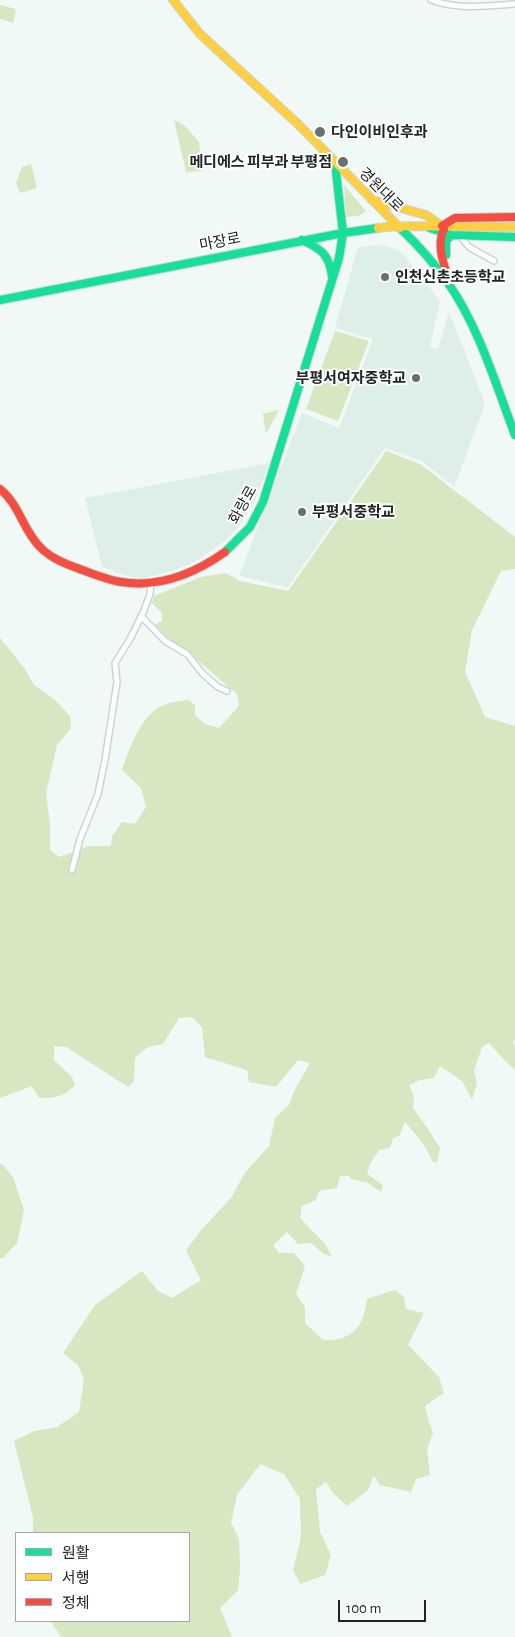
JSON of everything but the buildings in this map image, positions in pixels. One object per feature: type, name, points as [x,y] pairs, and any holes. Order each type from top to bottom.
[{"type":"main road","name":"경원대로","points":[[173,0],[200,34],[299,125],[371,200],[422,249],[449,284],[473,328],[515,435]]},
{"type":"main road","name":"화랑로","points":[[0,489],[12,500],[37,544],[46,553],[80,569],[119,582],[151,584],[175,578],[213,561],[236,543],[251,526],[269,486],[339,258],[343,233],[335,163]]},
{"type":"main road","points":[[371,200],[426,215],[451,235],[515,237]]},
{"type":"main road","points":[[449,284],[440,244],[444,228],[455,218],[515,217]]},
{"type":"main road","name":"마장로","points":[[0,300],[343,233],[397,226],[444,228],[515,227]]},
{"type":"main road","points":[[449,284],[445,245],[451,235]]},
{"type":"main road","points":[[302,240],[326,254],[331,261],[333,280]]},
{"type":"street","points":[[431,0],[442,4],[472,7],[515,4]]},
{"type":"street","points":[[460,236],[469,247],[494,261]]},
{"type":"street","points":[[72,870],[80,839],[98,794],[105,760],[117,682],[114,663],[130,639],[141,616],[150,594],[151,584]]},
{"type":"street","points":[[141,616],[165,641],[188,654],[204,674],[218,687],[227,691]]},
{"type":"shaded area","points":[[381,245],[393,248],[403,254],[440,301],[430,347],[438,349],[449,312],[485,404],[454,487],[422,461],[385,448],[288,587],[239,576],[302,413],[339,428],[373,339],[335,328],[358,247]]},
{"type":"shaded area","points":[[270,463],[253,504],[240,525],[225,541],[196,561],[173,571],[144,578],[117,573],[102,566],[85,498]]},
{"type":"green space","points":[[0,5],[16,9],[13,23],[0,19]]},
{"type":"green space","points":[[174,120],[184,125],[199,142],[202,171],[186,172]]},
{"type":"green space","points":[[31,164],[37,188],[20,193],[16,183],[22,167]]},
{"type":"green space","points":[[344,185],[366,211],[359,216],[346,217]]},
{"type":"green space","points":[[335,331],[369,341],[338,421],[306,409]]},
{"type":"green space","points":[[279,410],[266,434],[263,414]]},
{"type":"green space","points":[[386,451],[420,464],[515,537],[515,569],[501,571],[472,630],[465,672],[485,717],[515,726],[515,1039],[513,1042],[515,1046],[515,1070],[489,1043],[482,1047],[474,1071],[477,1083],[472,1100],[462,1081],[440,1066],[434,1078],[420,1080],[409,1085],[414,1096],[413,1108],[440,1148],[437,1163],[432,1161],[424,1145],[405,1122],[399,1136],[393,1138],[390,1148],[379,1150],[370,1164],[367,1174],[383,1185],[381,1192],[368,1183],[351,1179],[349,1176],[340,1176],[337,1188],[319,1191],[316,1200],[302,1206],[300,1218],[325,1244],[332,1257],[324,1254],[311,1243],[298,1244],[287,1232],[273,1245],[279,1253],[294,1253],[305,1266],[296,1294],[305,1307],[305,1323],[323,1340],[333,1340],[349,1335],[359,1325],[363,1317],[367,1299],[395,1290],[404,1297],[406,1309],[424,1313],[408,1345],[439,1377],[444,1393],[425,1406],[433,1433],[427,1449],[430,1475],[416,1479],[411,1492],[380,1485],[374,1476],[368,1490],[347,1506],[333,1493],[326,1482],[316,1489],[320,1532],[331,1555],[325,1575],[300,1584],[293,1570],[301,1537],[300,1499],[284,1474],[260,1464],[237,1495],[231,1523],[239,1539],[240,1569],[238,1590],[220,1608],[232,1637],[61,1637],[52,1622],[190,1622],[190,1532],[33,1532],[33,1517],[14,1441],[34,1431],[57,1427],[79,1412],[84,1380],[78,1365],[63,1353],[95,1305],[142,1271],[158,1291],[172,1298],[201,1280],[186,1250],[202,1229],[231,1198],[244,1174],[269,1146],[275,1118],[289,1105],[293,1093],[310,1063],[298,1060],[276,1087],[249,1082],[247,1070],[205,1057],[202,1027],[192,1017],[179,1018],[163,1044],[148,1047],[135,1058],[134,1081],[128,1087],[66,1047],[54,1046],[54,1060],[72,1077],[75,1085],[71,1089],[59,1096],[39,1098],[32,1086],[0,1098],[0,638],[25,669],[34,685],[55,700],[70,716],[71,728],[57,745],[46,793],[50,824],[50,850],[59,857],[89,846],[111,846],[112,836],[122,822],[135,824],[146,807],[141,788],[122,770],[137,733],[156,709],[173,702],[188,700],[195,705],[195,715],[205,724],[219,728],[239,706],[237,694],[195,658],[170,640],[155,625],[162,621],[162,613],[152,603],[154,596],[201,577],[226,573],[240,581],[288,591]]},
{"type":"green space","points":[[0,1164],[13,1177],[24,1210],[17,1243],[3,1258],[0,1258]]},
{"type":"traffic: fast","points":[[225,552],[250,527],[263,502],[339,258],[343,233],[335,163]]},
{"type":"traffic: fast","points":[[0,300],[343,233],[378,228]]},
{"type":"traffic: fast","points":[[400,228],[431,261],[459,300],[478,337],[515,435]]},
{"type":"traffic: fast","points":[[430,228],[451,235],[515,237]]},
{"type":"traffic: fast","points":[[446,255],[446,241],[451,235]]},
{"type":"traffic: fast","points":[[302,240],[323,253],[329,262],[332,276]]},
{"type":"traffic: slow","points":[[173,0],[200,34],[299,125],[400,228]]},
{"type":"traffic: slow","points":[[372,200],[426,215],[442,226]]},
{"type":"traffic: slow","points":[[378,228],[397,226],[515,227]]},
{"type":"traffic: jam","points":[[442,226],[455,218],[515,217]]},
{"type":"traffic: jam","points":[[444,229],[441,248],[449,281]]},
{"type":"traffic: jam","points":[[0,489],[7,495],[30,534],[41,548],[56,559],[67,564],[112,580],[135,583],[162,581],[188,573],[225,552]]},
{"type":"place","name":"다인이비인후과","points":[[320,132]]},
{"type":"place","name":"메디에스 피부과 부평점","points":[[343,162]]},
{"type":"place","name":"인천신촌초등학교","points":[[385,277]]},
{"type":"place","name":"부평서여자중학교","points":[[416,378]]},
{"type":"place","name":"부평서중학교","points":[[302,512]]}]
